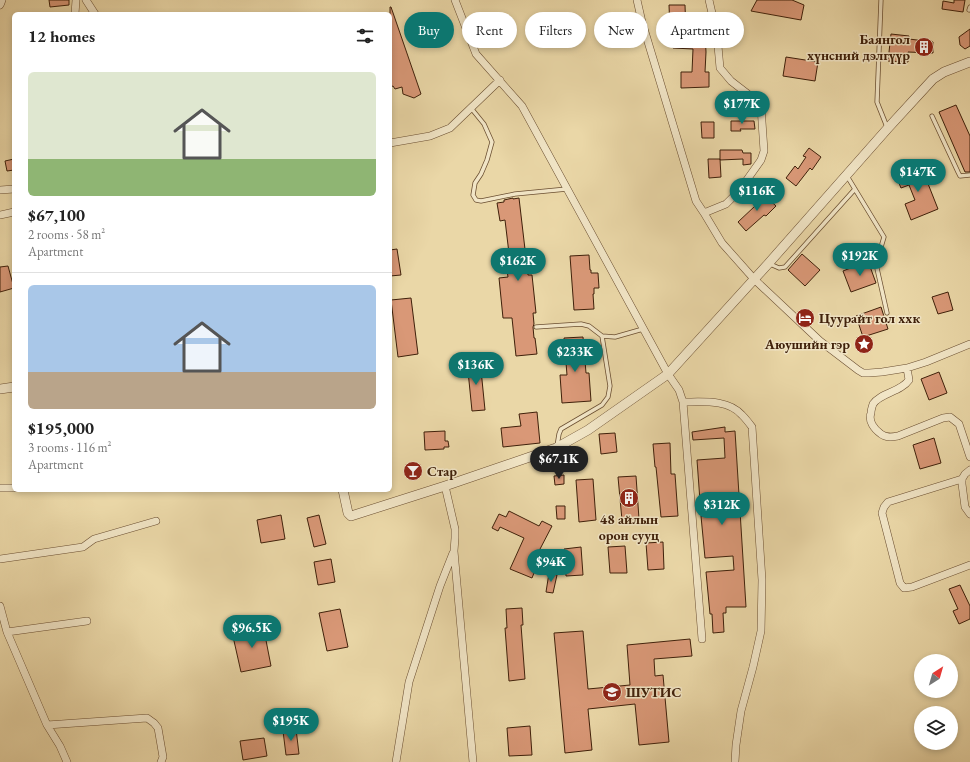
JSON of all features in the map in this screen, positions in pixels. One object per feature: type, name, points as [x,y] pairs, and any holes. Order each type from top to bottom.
[{"type":"street","points":[[0,5],[2,0]]},
{"type":"street","points":[[75,12],[76,0]]},
{"type":"street","points":[[86,0],[94,12]]},
{"type":"street","points":[[455,0],[476,54],[522,106],[643,329],[668,374],[679,390],[683,402],[702,639]]},
{"type":"street","points":[[637,0],[642,22],[696,201],[722,243],[754,279],[820,341],[863,373],[907,368],[970,344]]},
{"type":"street","points":[[704,214],[726,204],[739,191],[761,160],[764,152],[761,107],[753,98],[731,81],[720,68],[717,35],[709,0]]},
{"type":"street","points":[[343,492],[348,513],[352,516],[556,448],[588,430],[668,374],[933,79],[944,72],[970,62]]},
{"type":"street","points":[[392,143],[430,136],[450,128],[500,80]]},
{"type":"street","points":[[0,190],[12,189]]},
{"type":"street","points":[[0,215],[12,212]]},
{"type":"street","points":[[907,368],[909,380],[906,385],[878,400],[873,405],[869,417],[872,426],[881,434],[891,438],[943,418],[950,417],[959,424],[970,457]]},
{"type":"street","points":[[0,389],[12,387]]},
{"type":"street","points":[[683,402],[715,402],[730,406],[742,414],[752,427],[762,580],[761,631],[741,711],[735,762]]},
{"type":"street","points":[[970,470],[962,479],[965,507],[970,514]]},
{"type":"street","points":[[962,479],[888,502],[882,513],[900,583],[904,588],[912,587],[970,565]]},
{"type":"street","points":[[396,762],[409,682],[438,593],[454,551],[456,538],[455,529],[445,486]]},
{"type":"street","points":[[0,488],[12,488]]},
{"type":"street","points":[[0,558],[83,547],[94,539],[156,521]]},
{"type":"street","points":[[454,551],[473,762]]},
{"type":"street","points":[[0,606],[7,632],[47,725],[60,746],[67,762]]},
{"type":"street","points":[[7,632],[87,621]]},
{"type":"street","points":[[47,725],[147,718],[158,728],[163,757],[161,762]]},
{"type":"lane","points":[[881,0],[876,102],[888,128]]},
{"type":"lane","points":[[471,108],[484,124],[492,142],[482,174],[475,183],[473,195],[476,200],[481,201],[515,194],[567,188]]},
{"type":"lane","points":[[932,116],[960,176],[970,175]]},
{"type":"lane","points":[[846,175],[884,236],[876,264],[887,313]]},
{"type":"lane","points":[[768,264],[779,268],[785,267],[855,189]]},
{"type":"lane","points":[[536,327],[581,324],[589,326],[602,336],[615,337],[643,329]]},
{"type":"lane","points":[[556,448],[561,429],[602,406],[608,397],[610,386],[602,336]]},
{"type":"building","points":[[49,0],[69,0],[69,5],[50,7]]},
{"type":"building","points":[[757,0],[792,0],[804,5],[801,20],[751,11]]},
{"type":"building","points":[[954,0],[965,0],[963,12],[942,9],[943,1],[954,3]]},
{"type":"building","points":[[669,5],[685,5],[685,12],[669,12]]},
{"type":"building","points":[[390,7],[391,7],[421,94],[414,98],[403,94],[402,87],[395,89],[392,86],[392,12],[390,12]]},
{"type":"building","points":[[970,29],[970,46],[965,49],[960,45],[959,37]]},
{"type":"building","points":[[891,34],[909,36],[909,39],[933,42],[933,53],[908,52],[908,62],[888,61]]},
{"type":"building","points":[[673,48],[706,48],[705,72],[709,72],[709,87],[681,88],[681,72],[692,72],[693,49]]},
{"type":"building","points":[[786,57],[818,62],[815,81],[783,76]]},
{"type":"building","points":[[956,105],[970,136],[970,172],[965,172],[939,112]]},
{"type":"building","points":[[731,121],[754,121],[755,129],[740,129],[741,131],[731,131]]},
{"type":"building","points":[[701,122],[714,122],[714,138],[702,138]]},
{"type":"building","points":[[809,148],[821,157],[812,170],[810,168],[796,186],[786,178],[795,166],[798,169],[806,157],[803,156]]},
{"type":"building","points":[[720,150],[742,150],[743,153],[751,153],[751,164],[743,165],[743,159],[720,160]]},
{"type":"building","points":[[12,159],[12,170],[7,171],[5,161]]},
{"type":"building","points":[[708,159],[720,159],[721,177],[709,178]]},
{"type":"building","points":[[921,166],[938,209],[911,220],[905,204],[915,200],[909,185],[901,188],[896,176]]},
{"type":"building","points":[[763,194],[776,206],[766,216],[764,215],[746,231],[738,222],[755,206],[754,205]]},
{"type":"building","points":[[513,198],[519,198],[528,275],[532,275],[536,313],[533,313],[533,327],[537,354],[516,356],[512,318],[503,318],[499,278],[508,277],[507,270],[511,270],[505,220],[500,221],[497,203]]},
{"type":"building","points":[[397,249],[401,275],[392,276],[392,250]]},
{"type":"building","points":[[802,254],[820,270],[805,286],[788,270]]},
{"type":"building","points":[[589,255],[591,273],[598,273],[599,288],[594,288],[593,294],[594,309],[574,310],[570,256]]},
{"type":"building","points":[[868,261],[876,283],[851,292],[843,271],[858,265],[857,264]]},
{"type":"building","points":[[8,266],[12,281],[12,289],[0,292],[0,267]]},
{"type":"building","points":[[948,292],[953,310],[938,314],[932,297]]},
{"type":"building","points":[[411,298],[418,354],[398,357],[392,300]]},
{"type":"building","points":[[881,307],[888,329],[863,337],[856,316]]},
{"type":"building","points":[[583,337],[586,373],[589,373],[591,401],[562,403],[560,375],[567,375],[564,338]]},
{"type":"building","points":[[480,360],[485,410],[472,411],[467,361]]},
{"type":"building","points":[[939,372],[947,393],[929,400],[921,379]]},
{"type":"building","points":[[537,412],[540,443],[503,447],[501,428],[521,426],[519,414]]},
{"type":"building","points":[[725,427],[725,432],[735,431],[746,607],[726,607],[726,613],[723,613],[724,632],[713,633],[706,572],[734,570],[733,556],[705,558],[701,516],[729,514],[728,500],[700,501],[697,460],[725,458],[724,438],[693,440],[692,432]]},
{"type":"building","points":[[445,431],[445,441],[448,441],[449,447],[444,447],[444,449],[425,450],[424,432]]},
{"type":"building","points":[[615,433],[617,452],[601,454],[599,434]]},
{"type":"building","points":[[934,438],[941,463],[920,469],[913,445]]},
{"type":"building","points":[[670,443],[671,474],[675,474],[678,516],[661,517],[653,444]]},
{"type":"building","points":[[564,475],[564,484],[555,485],[554,476]]},
{"type":"building","name":"48 айлын орон сууц","points":[[636,476],[639,519],[622,520],[618,477]]},
{"type":"building","name":"48 айлын орон сууц","points":[[593,479],[596,520],[579,522],[576,480]]},
{"type":"building","points":[[556,506],[565,506],[565,519],[557,519]]},
{"type":"building","points":[[509,511],[539,526],[542,521],[552,526],[539,551],[542,553],[532,578],[510,569],[524,538],[500,527],[498,531],[492,528],[499,514],[506,517]]},
{"type":"building","points":[[281,515],[285,539],[261,543],[257,520]]},
{"type":"building","points":[[319,515],[326,544],[314,547],[307,518]]},
{"type":"building","points":[[663,542],[664,569],[648,570],[646,543]]},
{"type":"building","points":[[625,546],[627,573],[610,573],[608,547]]},
{"type":"building","points":[[581,547],[583,575],[566,576],[564,549]]},
{"type":"building","points":[[331,559],[335,582],[318,585],[314,562]]},
{"type":"building","points":[[549,573],[557,575],[553,593],[546,592]]},
{"type":"building","points":[[960,585],[970,606],[970,619],[959,624],[953,611],[958,609],[949,589]]},
{"type":"building","points":[[522,608],[523,625],[521,625],[525,679],[509,681],[505,628],[507,628],[506,609]]},
{"type":"building","points":[[340,609],[348,647],[327,651],[319,613]]},
{"type":"building","points":[[263,625],[271,666],[241,672],[232,632]]},
{"type":"building","name":"ШУТИС","points":[[583,631],[588,689],[630,685],[627,645],[690,639],[692,656],[654,659],[655,676],[663,675],[669,742],[639,745],[635,704],[588,709],[592,750],[565,753],[554,633]]},
{"type":"building","points":[[530,726],[532,755],[509,756],[507,728]]},
{"type":"building","points":[[296,729],[299,754],[286,755],[283,731]]},
{"type":"building","points":[[264,738],[267,756],[243,760],[240,741]]},
{"type":"place","name":"Баянгол хүнсний дэлгүүр","points":[[924,47]]},
{"type":"place","name":"Цуурайт гол ххк","points":[[805,318]]},
{"type":"place","name":"Аюушийн гэр","points":[[864,344]]},
{"type":"place","name":"Стар","points":[[413,471]]},
{"type":"place","name":"48 айлын орон сууц","points":[[629,498]]},
{"type":"place","name":"ШУТИС","points":[[612,692]]}]
